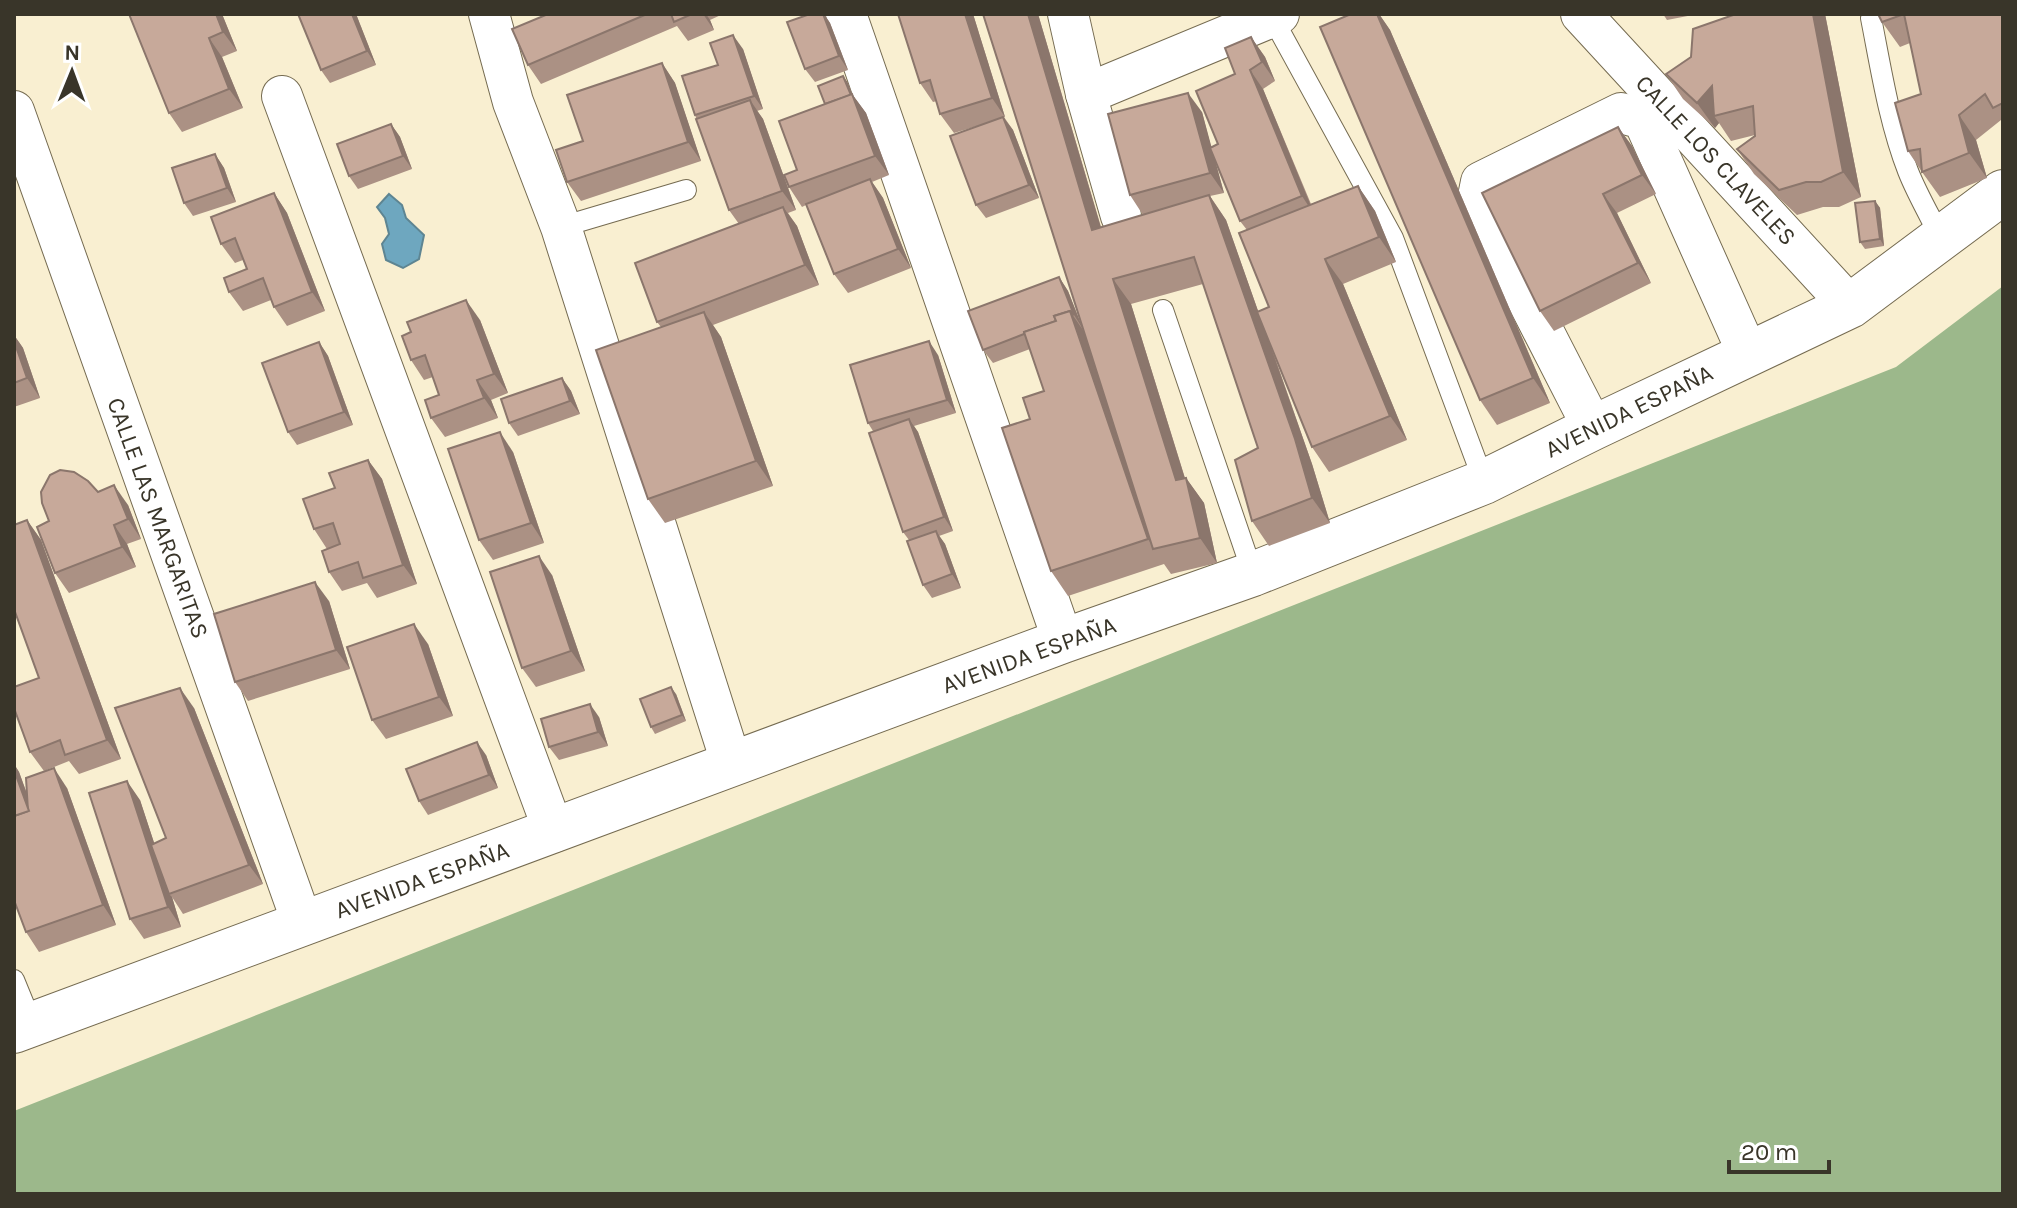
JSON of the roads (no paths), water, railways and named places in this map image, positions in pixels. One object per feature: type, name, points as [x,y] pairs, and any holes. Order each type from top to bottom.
[{"type":"street","points":[[489,14],[513,102],[561,227],[732,765]]},
{"type":"street","points":[[846,14],[1063,641]]},
{"type":"street","points":[[1068,14],[1086,94],[1121,216]]},
{"type":"street","name":"CALLE LOS CLAVELES","points":[[1581,14],[1850,306]]},
{"type":"street","points":[[1086,94],[1276,16]]},
{"type":"street","points":[[282,96],[554,832]]},
{"type":"street","name":"CALLE LAS MARGARITAS","points":[[14,111],[303,925]]},
{"type":"street","points":[[1593,428],[1477,202],[1481,182],[1621,113],[1643,119],[1748,354]]},
{"type":"street","name":"AVENIDA ESPAÑA","points":[[23,1028],[1063,641],[1253,574],[1484,482],[1850,306],[2003,192]]},
{"type":"lane","points":[[1875,14],[1871,18],[1890,111],[1908,171],[1941,238]]},
{"type":"lane","points":[[1276,16],[1393,238],[1484,482]]},
{"type":"lane","points":[[561,227],[686,190]]},
{"type":"lane","points":[[1163,310],[1253,574]]},
{"type":"lane","points":[[14,980],[23,1028]]},
{"type":"water","points":[[389,194],[402,205],[406,218],[424,235],[419,259],[403,268],[386,260],[382,244],[389,234],[385,218],[377,207]]}]
